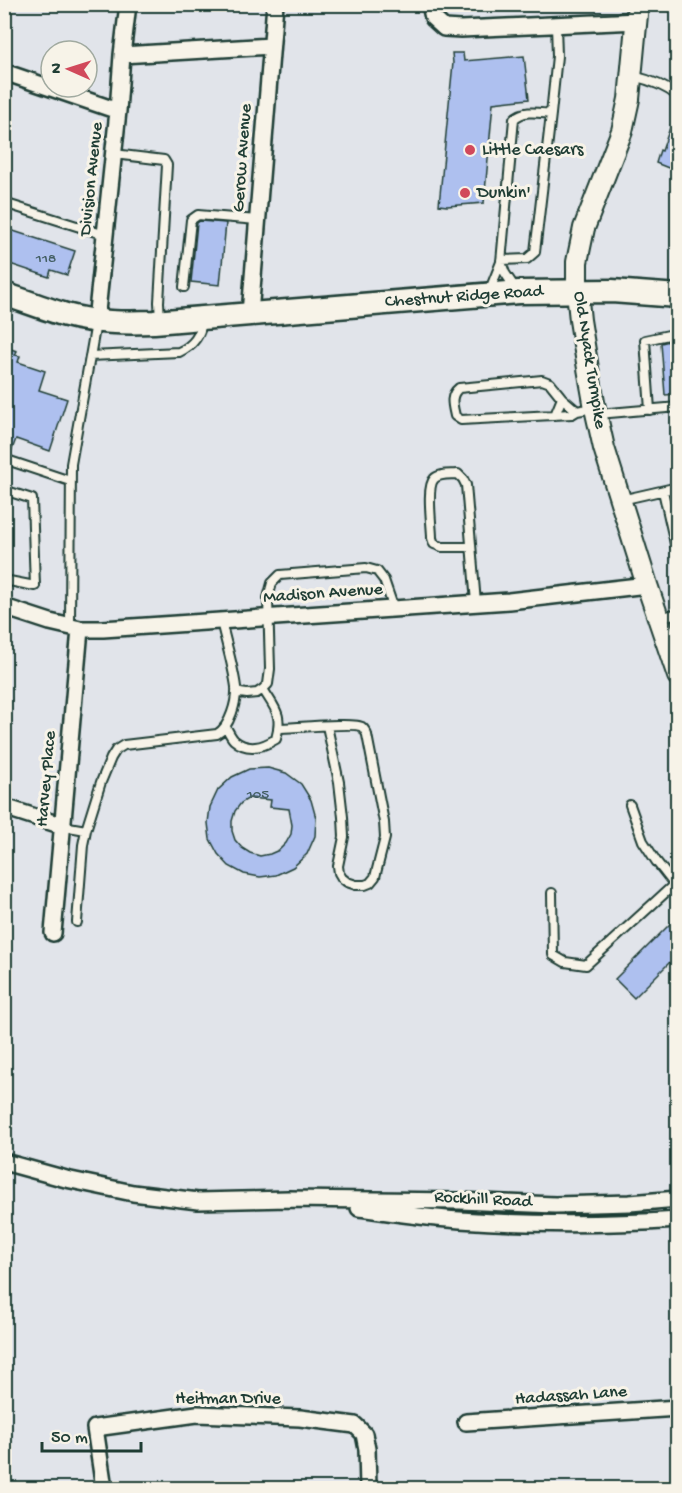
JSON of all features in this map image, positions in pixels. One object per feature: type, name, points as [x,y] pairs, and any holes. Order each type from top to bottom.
[{"type":"main road","name":"Chestnut Ridge Road","points":[[4,294],[67,315],[96,321],[126,323],[518,292],[612,291],[678,296]]},
{"type":"street","name":"Division Avenue","points":[[96,321],[128,4]]},
{"type":"street","name":"Gerow Avenue","points":[[250,314],[275,4]]},
{"type":"street","points":[[430,4],[433,18],[444,28],[461,29],[556,25],[638,13]]},
{"type":"street","name":"Old Nyack Turnpike","points":[[638,13],[629,99],[622,131],[584,228],[577,262],[577,291],[589,411],[604,448],[646,585],[678,676]]},
{"type":"street","points":[[122,55],[271,46]]},
{"type":"street","points":[[4,72],[118,111]]},
{"type":"street","name":"Madison Avenue","points":[[4,607],[75,628],[104,629],[520,600],[646,585]]},
{"type":"street","name":"Harvey Place","points":[[53,933],[63,826],[75,628]]},
{"type":"street","points":[[4,807],[63,826]]},
{"type":"street","name":"Rockhill Road","points":[[4,1162],[66,1179],[133,1193],[198,1201],[288,1199],[555,1205],[678,1199]]},
{"type":"street","name":"Rockhill Road","points":[[288,1199],[459,1220],[556,1224],[678,1220]]},
{"type":"street","name":"Hadassah Lane","points":[[466,1422],[678,1408]]},
{"type":"street","name":"Heitman Drive","points":[[104,1488],[95,1428],[196,1414],[300,1418],[355,1425],[364,1434],[367,1449],[368,1488]]},
{"type":"lane","points":[[501,261],[527,259],[535,252],[557,56],[556,25]]},
{"type":"lane","points":[[632,76],[650,80],[668,88],[678,96]]},
{"type":"lane","points":[[488,295],[501,261],[514,119],[526,113],[551,114]]},
{"type":"lane","points":[[114,154],[164,160],[167,165],[159,302],[160,322]]},
{"type":"lane","points":[[4,204],[105,235]]},
{"type":"lane","points":[[184,287],[191,220],[198,215],[257,220]]},
{"type":"lane","points":[[501,261],[505,273],[518,292]]},
{"type":"lane","points":[[90,356],[179,352],[188,348],[197,337],[202,318]]},
{"type":"lane","points":[[75,628],[70,481],[74,441],[96,321]]},
{"type":"lane","points":[[650,410],[645,340],[678,333]]},
{"type":"lane","points":[[589,411],[562,398],[550,382],[542,380],[459,388],[454,392],[452,402],[455,416],[461,420],[678,407]]},
{"type":"lane","points":[[555,416],[562,398]]},
{"type":"lane","points":[[4,459],[70,481]]},
{"type":"lane","points":[[471,547],[442,547],[434,544],[430,488],[433,479],[458,474],[466,485],[476,603]]},
{"type":"lane","points":[[620,501],[678,487]]},
{"type":"lane","points":[[4,507],[6,491],[32,499],[35,586],[4,580]]},
{"type":"lane","points":[[663,491],[678,557]]},
{"type":"lane","points":[[226,727],[234,740],[245,746],[260,747],[276,739],[280,725],[266,687],[270,669],[268,598],[272,583],[280,575],[366,568],[377,571],[384,580],[394,609]]},
{"type":"lane","points":[[658,618],[678,613]]},
{"type":"lane","points":[[77,922],[86,830],[101,782],[116,750],[124,745],[217,734],[224,731],[226,727],[233,708],[236,689],[221,621]]},
{"type":"lane","points":[[236,689],[240,693],[247,694],[257,693],[266,687]]},
{"type":"lane","points":[[279,728],[356,724],[362,727],[367,735],[385,838],[375,878],[365,885],[348,882],[339,873],[338,866],[344,837],[343,817],[339,782],[327,726]]},
{"type":"lane","points":[[552,893],[553,954],[565,962],[586,965],[676,882],[656,861],[643,841],[630,805]]},
{"type":"lane","points":[[63,826],[86,830]]},
{"type":"building","points":[[452,53],[463,53],[464,61],[524,56],[529,99],[493,103],[484,203],[439,205],[453,63]]},
{"type":"building","points":[[676,110],[678,110],[678,151],[671,169],[656,163]]},
{"type":"building","points":[[200,221],[226,223],[220,285],[191,282],[197,223]]},
{"type":"building","points":[[4,228],[75,251],[67,275],[51,270],[49,277],[4,262]]},
{"type":"building","points":[[678,339],[678,394],[665,395],[661,343]]},
{"type":"building","points":[[4,347],[17,351],[15,355],[20,356],[18,362],[45,371],[39,390],[67,399],[50,451],[16,439],[10,455],[4,453]]},
{"type":"building","points":[[268,768],[286,773],[301,784],[311,800],[316,818],[315,836],[307,854],[293,867],[276,875],[260,877],[244,874],[229,866],[218,854],[210,839],[208,823],[210,807],[218,790],[232,777],[249,769]],"holes":[[[249,798],[271,800],[270,807],[289,809],[291,834],[279,850],[260,856],[242,848],[235,840],[232,821],[235,811]]]},
{"type":"building","points":[[678,916],[678,954],[634,998],[615,979]]},
{"type":"place","name":"Little Caesars","points":[[470,150]]},
{"type":"place","name":"Dunkin'","points":[[465,193]]}]
